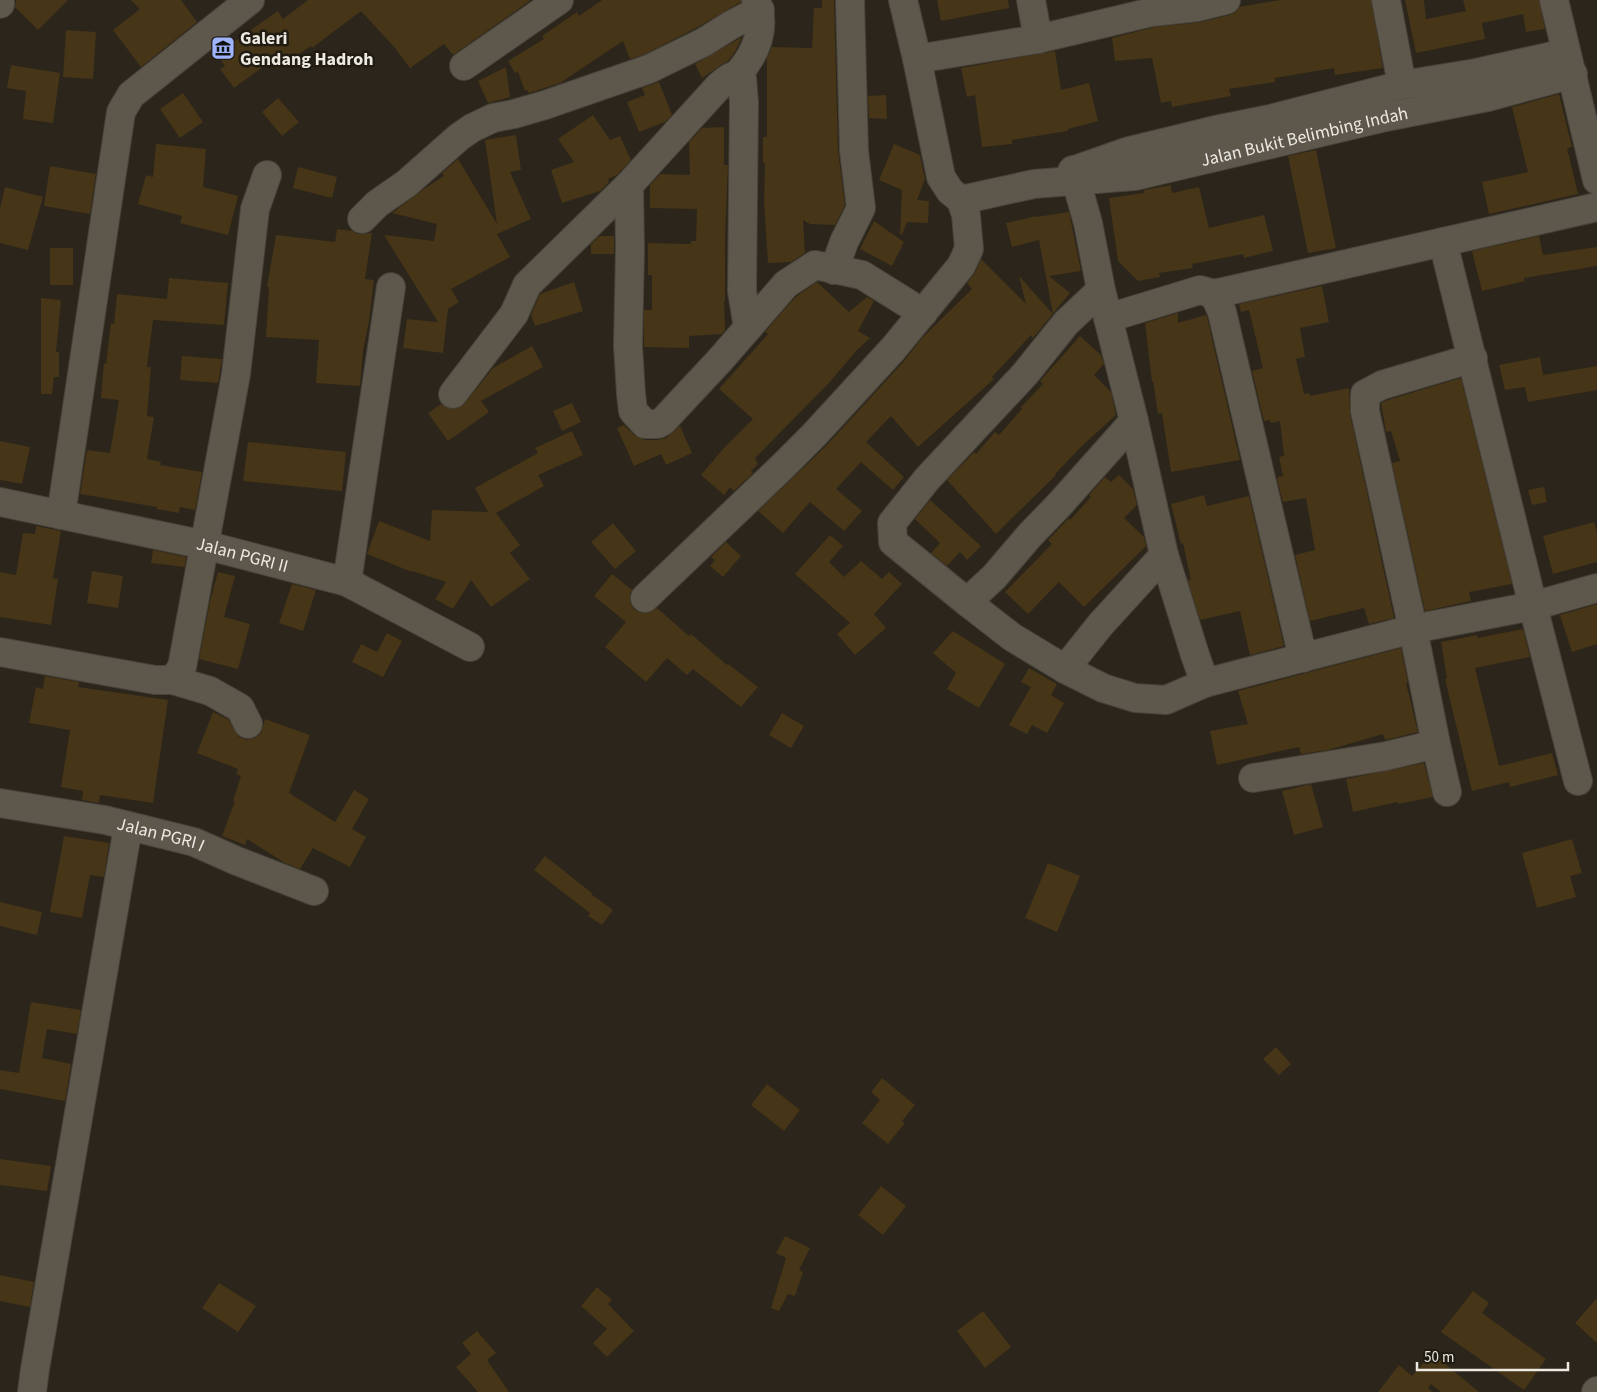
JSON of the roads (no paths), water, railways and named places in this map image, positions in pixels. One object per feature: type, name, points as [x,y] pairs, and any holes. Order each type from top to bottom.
[{"type":"street","points":[[61,515],[121,112],[132,95],[250,0]]},
{"type":"street","points":[[464,66],[559,0]]},
{"type":"street","points":[[834,270],[844,242],[861,208],[854,151],[850,0]]},
{"type":"street","points":[[645,598],[795,455],[893,349],[962,266],[969,249],[966,215],[961,200],[950,191],[941,177],[903,0]]},
{"type":"street","points":[[1031,0],[1038,39]]},
{"type":"street","points":[[917,60],[1038,39],[1150,6],[1198,7],[1226,0]]},
{"type":"street","points":[[1386,0],[1402,86]]},
{"type":"street","points":[[1554,0],[1569,63],[1593,143],[1597,180]]},
{"type":"street","points":[[452,394],[514,314],[527,285],[629,185],[719,86],[737,75],[748,63],[760,32],[758,5]]},
{"type":"street","points":[[362,219],[377,204],[407,183],[459,137],[472,128],[494,118],[537,107],[649,69],[704,42],[758,5]]},
{"type":"street","name":"Jalan Bukit Belimbing Indah","points":[[961,200],[1074,175],[1129,151],[1215,130],[1311,110],[1402,86],[1476,73],[1569,63]]},
{"type":"street","name":"Jalan Bukit Belimbing Indah","points":[[1074,175],[1135,176],[1376,120],[1488,97],[1569,63]]},
{"type":"street","points":[[737,75],[742,78],[744,102],[742,291],[748,328]]},
{"type":"street","points":[[173,680],[182,667],[205,545],[236,374],[255,209],[267,175]]},
{"type":"street","points":[[1074,175],[1088,223],[1101,290],[1134,421],[1164,555],[1205,683]]},
{"type":"street","points":[[629,185],[630,266],[628,346],[633,411],[645,424],[658,424],[663,421],[786,284],[815,265],[862,275],[923,313]]},
{"type":"street","points":[[1108,318],[1200,290],[1214,294],[1597,207]]},
{"type":"street","points":[[1443,242],[1578,781]]},
{"type":"street","points":[[347,582],[391,287]]},
{"type":"street","points":[[1101,290],[1066,323],[1025,374],[927,479],[892,523],[893,542],[1012,637],[1065,669],[1103,688],[1135,698],[1166,700],[1205,683],[1413,629],[1533,606],[1597,588]]},
{"type":"street","points":[[1214,294],[1222,312],[1303,658]]},
{"type":"street","points":[[1447,792],[1365,411],[1365,394],[1382,385],[1473,358]]},
{"type":"street","points":[[967,602],[994,577],[1134,421]]},
{"type":"street","name":"Jalan PGRI II","points":[[0,502],[205,545],[347,582],[470,647]]},
{"type":"street","points":[[1065,669],[1101,624],[1164,555]]},
{"type":"street","points":[[0,652],[155,680],[173,680],[210,691],[240,708],[248,724]]},
{"type":"street","points":[[1253,778],[1386,756],[1436,744]]},
{"type":"street","name":"Jalan PGRI I","points":[[0,803],[105,820],[194,842],[314,891]]},
{"type":"street","points":[[32,1392],[34,1369],[128,827]]},
{"type":"place","name":"Galeri Gendang Hadroh","points":[[223,48]]}]
